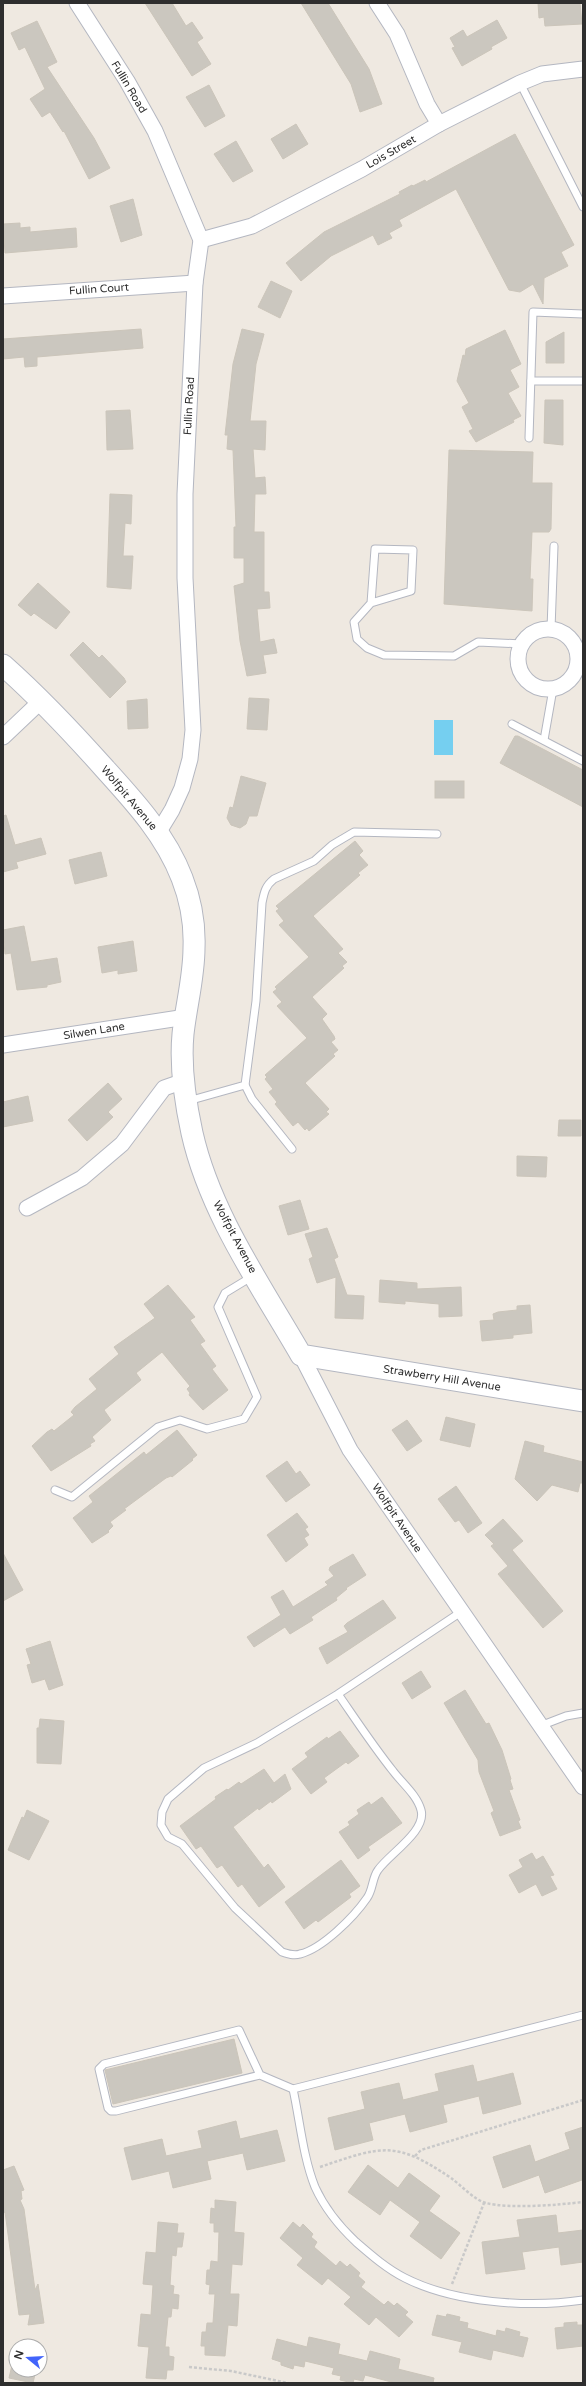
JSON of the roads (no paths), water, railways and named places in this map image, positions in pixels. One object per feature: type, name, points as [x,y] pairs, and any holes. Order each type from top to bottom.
[{"type":"street","name":"Fullin Road","points":[[77,3],[127,81],[155,131],[201,240],[195,283],[185,494],[185,578],[193,730],[190,759],[182,788],[172,810],[158,833]]},
{"type":"street","points":[[377,3],[397,34],[427,104],[439,124]]},
{"type":"street","name":"Lois Street","points":[[201,240],[252,226],[362,169],[439,124],[520,83],[542,74],[583,69]]},
{"type":"street","name":"Fullin Court","points":[[3,296],[195,283]]},
{"type":"street","points":[[551,629],[561,631],[579,645],[578,668],[572,678],[564,685],[553,689],[539,688],[526,680],[518,662],[522,644],[530,635],[540,630],[551,629]]},
{"type":"street","name":"Wolfpit Avenue","points":[[3,665],[41,700],[127,793],[158,833],[179,871],[192,913],[194,960],[183,1049],[184,1081],[186,1101],[198,1158],[208,1185],[255,1275],[301,1355],[350,1450],[583,1787]]},
{"type":"street","points":[[3,737],[41,700]]},
{"type":"street","name":"Silwen Lane","points":[[3,1045],[186,1017]]},
{"type":"street","points":[[26,1208],[82,1178],[122,1144],[164,1088],[184,1081]]},
{"type":"street","name":"Strawberry Hill Avenue","points":[[301,1355],[583,1401]]},
{"type":"lane","points":[[520,83],[583,207]]},
{"type":"lane","points":[[529,438],[532,312],[583,314]]},
{"type":"lane","points":[[531,380],[583,381]]},
{"type":"lane","points":[[551,629],[554,546]]},
{"type":"lane","points":[[371,603],[375,549],[413,550],[411,591],[371,603],[354,622],[357,639],[367,648],[384,655],[454,656],[478,642],[522,644]]},
{"type":"lane","points":[[544,740],[553,689]]},
{"type":"lane","points":[[512,724],[583,761]]},
{"type":"lane","points":[[292,1149],[252,1099],[245,1085],[256,1001],[264,890],[268,883],[274,878],[314,861],[332,845],[354,832],[437,834]]},
{"type":"lane","points":[[186,1101],[245,1085]]},
{"type":"lane","points":[[55,1490],[72,1497],[158,1427],[180,1420],[207,1429],[244,1419],[258,1397],[218,1307],[225,1292],[255,1275]]},
{"type":"lane","points":[[338,1694],[393,1771],[412,1794],[422,1811],[420,1824],[378,1870],[368,1897],[342,1925],[324,1942],[309,1951],[299,1955],[290,1954],[282,1952],[235,1908],[182,1844],[168,1837],[161,1825],[162,1812],[168,1799],[204,1768],[257,1743],[338,1694],[461,1612]]},
{"type":"lane","points":[[540,1726],[566,1716],[583,1713]]},
{"type":"lane","points":[[260,2075],[239,2030],[104,2064],[99,2069],[108,2108],[111,2111],[260,2075],[293,2089],[583,2015]]},
{"type":"lane","points":[[293,2089],[310,2170],[315,2186],[330,2215],[370,2254],[405,2278],[448,2294],[498,2301],[562,2303],[583,2300]]},
{"type":"water","points":[[434,720],[453,720],[453,755],[434,755]]}]
